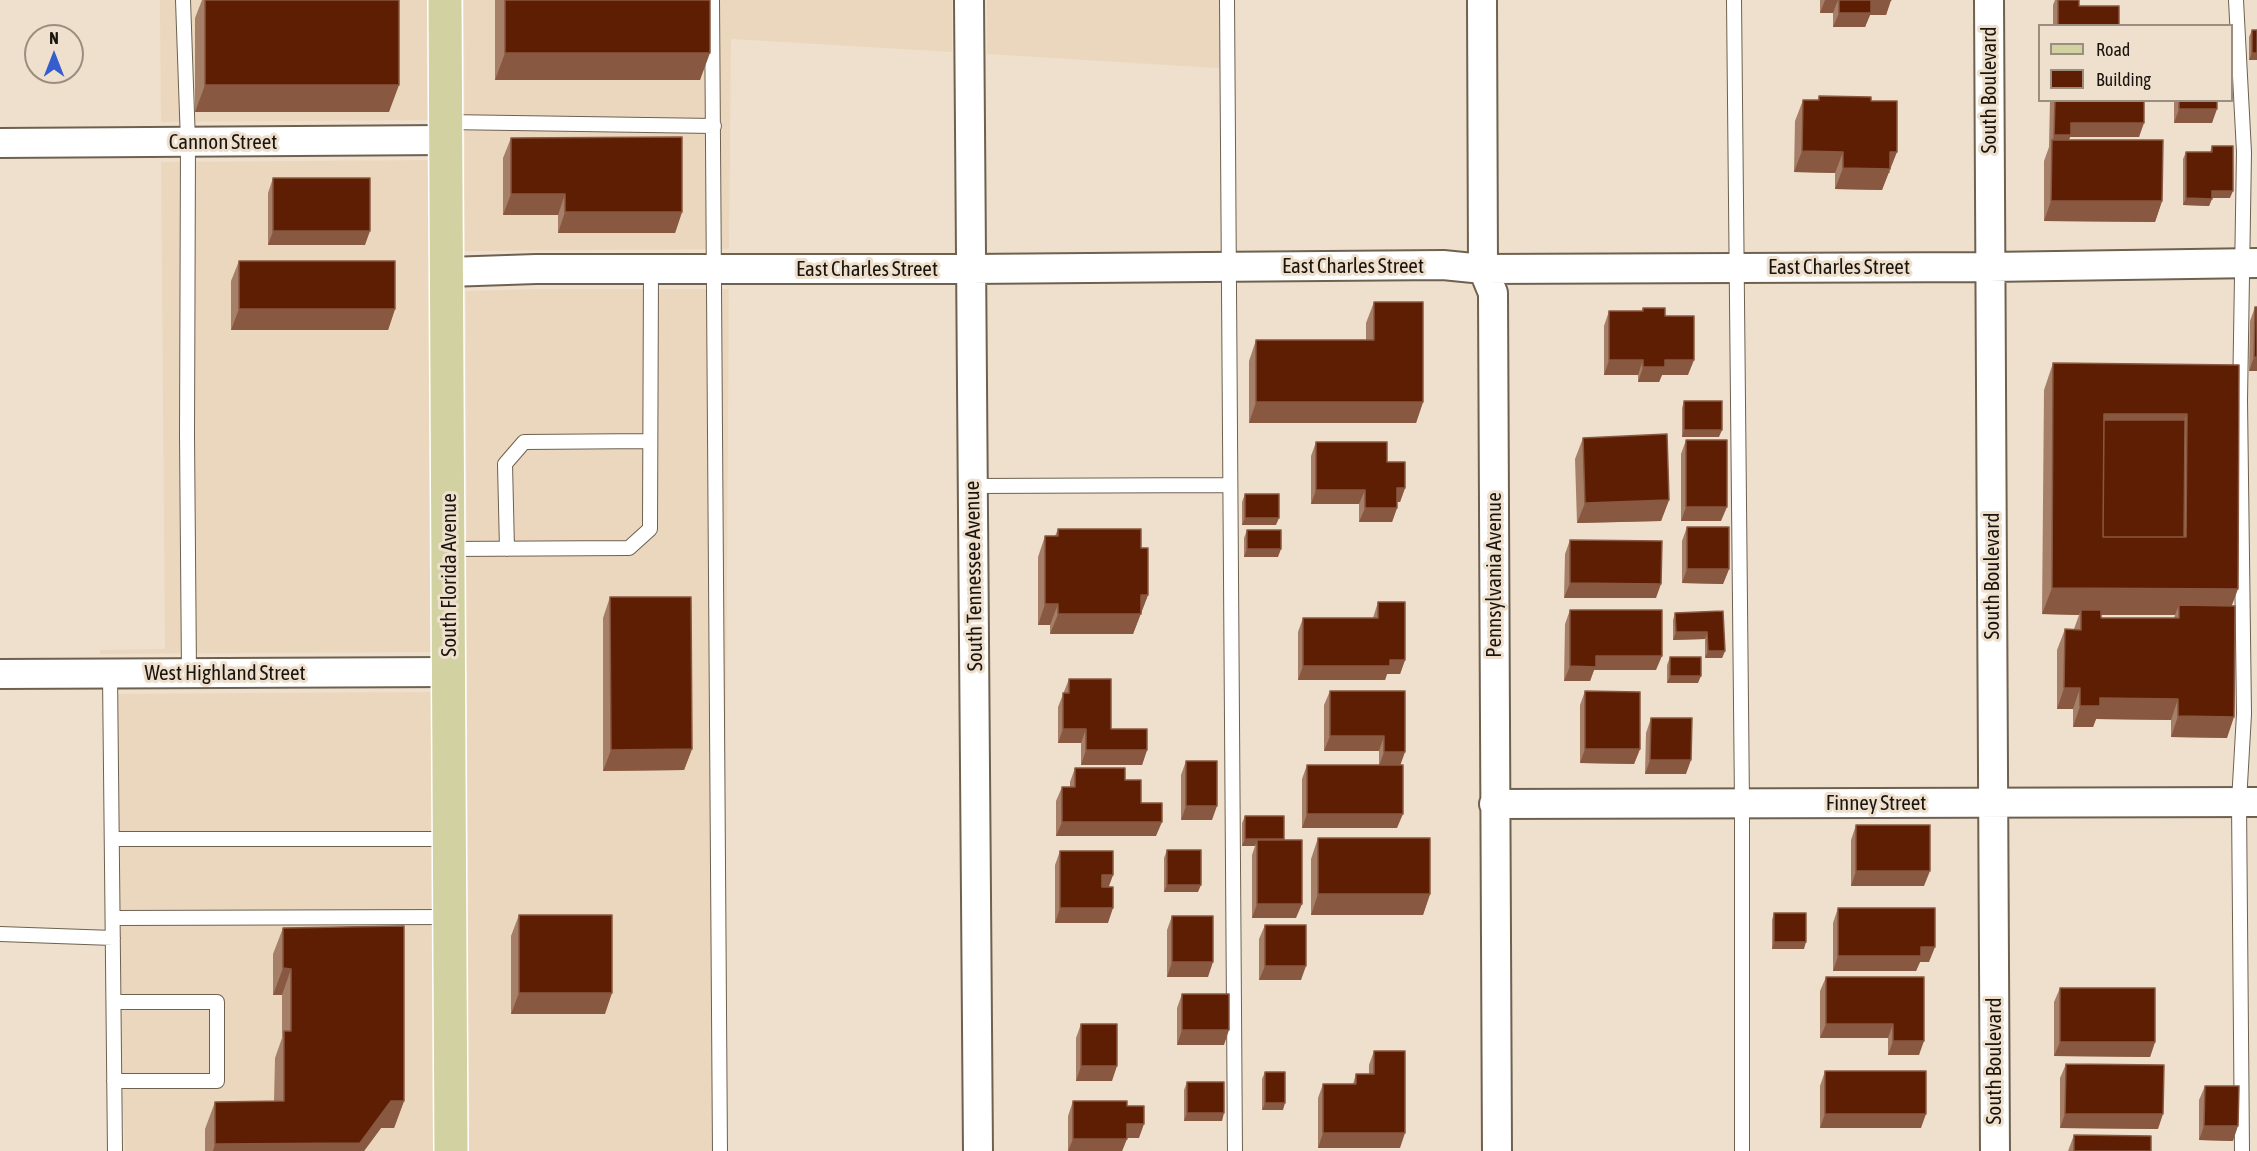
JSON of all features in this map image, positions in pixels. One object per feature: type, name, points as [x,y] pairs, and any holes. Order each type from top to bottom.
[{"type":"main road","name":"South Florida Avenue","points":[[446,0],[451,1151]]},
{"type":"street","name":"South Tennessee Avenue","points":[[969,0],[978,1151]]},
{"type":"street","name":"Pennsylvania Avenue","points":[[1482,0],[1483,269],[1493,294],[1497,1151]]},
{"type":"street","name":"South Boulevard","points":[[1989,0],[1995,1151]]},
{"type":"street","name":"Cannon Street","points":[[0,143],[188,142],[446,131]]},
{"type":"street","name":"East Charles Street","points":[[448,272],[1443,266],[1483,269],[1990,267],[2250,263]]},
{"type":"street","name":"West Highland Street","points":[[0,674],[450,672]]},
{"type":"street","name":"Finney Street","points":[[1494,804],[2248,802]]},
{"type":"lane","points":[[183,0],[188,142],[189,673]]},
{"type":"lane","points":[[712,0],[716,269],[720,1151]]},
{"type":"lane","points":[[1227,0],[1235,1151]]},
{"type":"lane","points":[[1734,0],[1742,803],[1742,1151]]},
{"type":"lane","points":[[2236,0],[2250,263],[2240,400],[2244,714],[2248,802],[2242,1151]]},
{"type":"lane","points":[[446,131],[714,126]]},
{"type":"lane","points":[[449,549],[629,548],[650,529],[651,269]]},
{"type":"lane","points":[[507,549],[505,464],[524,442],[650,441]]},
{"type":"lane","points":[[973,486],[1230,485]]},
{"type":"lane","points":[[110,674],[115,1151]]},
{"type":"lane","points":[[112,839],[450,839]]},
{"type":"lane","points":[[113,918],[450,917]]},
{"type":"lane","points":[[0,934],[113,938]]},
{"type":"lane","points":[[114,1002],[217,1002],[217,1081],[114,1081]]},
{"type":"shaded area","points":[[160,0],[428,0],[428,120],[161,122]]},
{"type":"shaded area","points":[[464,0],[952,0],[952,52],[731,39],[729,249],[465,251]]},
{"type":"shaded area","points":[[987,0],[1235,0],[1233,69],[987,54]]},
{"type":"shaded area","points":[[429,160],[432,652],[100,654],[100,650],[165,649],[161,162]]},
{"type":"shaded area","points":[[729,289],[723,1151],[468,1151],[466,291]]},
{"type":"shaded area","points":[[432,692],[433,1151],[125,1151],[102,694]]},
{"type":"building","points":[[205,0],[399,0],[399,85],[205,85]]},
{"type":"building","points":[[505,0],[710,0],[710,53],[505,53]]},
{"type":"building","points":[[1839,0],[1871,0],[1871,13],[1839,13]]},
{"type":"building","points":[[2058,0],[2079,0],[2079,6],[2119,6],[2119,24],[2058,24]]},
{"type":"building","points":[[2252,30],[2257,30],[2257,53],[2252,53]]},
{"type":"building","points":[[1819,96],[1871,97],[1871,101],[1897,101],[1897,152],[1890,152],[1890,169],[1843,168],[1843,152],[1802,151],[1803,100],[1819,100]]},
{"type":"building","points":[[2055,102],[2144,102],[2144,123],[2071,123],[2071,135],[2054,135]]},
{"type":"building","points":[[2179,102],[2217,102],[2217,109],[2179,109]]},
{"type":"building","points":[[682,137],[682,212],[565,212],[565,194],[511,194],[511,138]]},
{"type":"building","points":[[2052,140],[2163,140],[2162,201],[2051,201]]},
{"type":"building","points":[[2212,146],[2233,146],[2233,191],[2212,191],[2212,199],[2186,198],[2186,152],[2212,152]]},
{"type":"building","points":[[273,178],[370,178],[370,231],[273,231]]},
{"type":"building","points":[[239,261],[395,261],[395,309],[239,309]]},
{"type":"building","points":[[1374,302],[1423,302],[1423,402],[1256,402],[1256,340],[1374,340]]},
{"type":"building","points":[[2255,307],[2257,307],[2257,357],[2254,357]]},
{"type":"building","points":[[1643,308],[1665,308],[1665,316],[1694,316],[1694,360],[1665,360],[1665,367],[1643,367],[1643,360],[1609,360],[1609,311],[1643,311]]},
{"type":"building","points":[[2053,363],[2239,365],[2238,589],[2052,588]],"holes":[[[2104,414],[2187,414],[2186,537],[2103,537]]]},
{"type":"building","points":[[1684,401],[1722,401],[1722,430],[1684,430]]},
{"type":"building","points":[[2104,420],[2185,420],[2184,537],[2103,537]]},
{"type":"building","points":[[1667,434],[1669,500],[1585,503],[1583,438]]},
{"type":"building","points":[[1686,440],[1727,440],[1727,507],[1686,507]]},
{"type":"building","points":[[1316,442],[1387,442],[1387,462],[1405,462],[1405,488],[1397,488],[1397,508],[1365,508],[1365,490],[1316,490]]},
{"type":"building","points":[[1245,494],[1279,494],[1279,518],[1245,518]]},
{"type":"building","points":[[1687,527],[1729,527],[1729,569],[1687,569]]},
{"type":"building","points":[[1058,529],[1141,529],[1141,548],[1148,548],[1148,595],[1141,595],[1141,614],[1058,614],[1058,604],[1045,604],[1045,536],[1058,536]]},
{"type":"building","points":[[1247,530],[1281,530],[1281,549],[1247,549]]},
{"type":"building","points":[[1570,540],[1662,541],[1661,584],[1570,583]]},
{"type":"building","points":[[610,597],[691,597],[692,749],[611,750]]},
{"type":"building","points":[[1378,602],[1405,602],[1405,660],[1390,660],[1390,666],[1303,666],[1303,618],[1378,618]]},
{"type":"building","points":[[2179,605],[2235,606],[2234,717],[2178,716],[2178,699],[2100,698],[2100,706],[2080,706],[2080,688],[2064,688],[2065,629],[2081,630],[2081,610],[2101,610],[2101,618],[2179,618]]},
{"type":"building","points":[[1570,610],[1662,610],[1662,656],[1596,656],[1596,667],[1570,666]]},
{"type":"building","points":[[1723,611],[1725,651],[1708,651],[1707,632],[1676,632],[1675,613]]},
{"type":"building","points":[[1670,657],[1701,657],[1701,676],[1670,676]]},
{"type":"building","points":[[1069,679],[1111,679],[1111,729],[1147,729],[1147,750],[1086,750],[1086,729],[1063,729],[1063,693],[1069,693]]},
{"type":"building","points":[[1330,691],[1405,691],[1405,752],[1384,752],[1384,736],[1330,736]]},
{"type":"building","points":[[1585,691],[1640,692],[1640,749],[1585,749]]},
{"type":"building","points":[[1651,718],[1692,718],[1691,760],[1650,760]]},
{"type":"building","points":[[1186,761],[1217,761],[1217,806],[1186,806]]},
{"type":"building","points":[[1307,765],[1403,765],[1403,814],[1307,814]]},
{"type":"building","points":[[1075,768],[1125,768],[1125,780],[1141,780],[1141,803],[1162,803],[1162,822],[1062,822],[1062,787],[1075,787]]},
{"type":"building","points":[[1245,816],[1284,816],[1284,839],[1245,839]]},
{"type":"building","points":[[1856,825],[1930,825],[1930,871],[1856,871]]},
{"type":"building","points":[[1318,838],[1430,838],[1430,894],[1318,894]]},
{"type":"building","points":[[1257,840],[1302,840],[1302,904],[1257,904]]},
{"type":"building","points":[[1167,850],[1201,850],[1201,885],[1167,885]]},
{"type":"building","points":[[1060,851],[1113,851],[1113,875],[1102,875],[1102,887],[1113,887],[1113,908],[1060,908]]},
{"type":"building","points":[[1838,908],[1935,908],[1935,947],[1921,947],[1921,956],[1838,956]]},
{"type":"building","points":[[1774,913],[1806,913],[1806,942],[1774,942]]},
{"type":"building","points":[[519,915],[612,915],[612,993],[519,993]]},
{"type":"building","points":[[1172,916],[1213,916],[1213,962],[1172,962]]},
{"type":"building","points":[[1265,925],[1306,925],[1306,966],[1265,966]]},
{"type":"building","points":[[404,926],[404,1101],[391,1101],[360,1143],[215,1144],[215,1102],[284,1101],[284,1031],[291,1031],[291,969],[283,968],[283,928]]},
{"type":"building","points":[[1826,977],[1924,977],[1924,1041],[1893,1041],[1893,1024],[1826,1024]]},
{"type":"building","points":[[2060,988],[2155,988],[2155,1042],[2060,1042]]},
{"type":"building","points":[[1182,994],[1229,994],[1229,1030],[1182,1030]]},
{"type":"building","points":[[1081,1024],[1117,1024],[1117,1066],[1081,1066]]},
{"type":"building","points":[[1374,1051],[1405,1051],[1405,1133],[1323,1133],[1323,1084],[1356,1084],[1356,1074],[1374,1074]]},
{"type":"building","points":[[2066,1064],[2164,1065],[2163,1114],[2065,1114]]},
{"type":"building","points":[[1825,1071],[1926,1071],[1926,1114],[1825,1114]]},
{"type":"building","points":[[1265,1072],[1285,1072],[1285,1103],[1265,1103]]},
{"type":"building","points":[[1187,1082],[1224,1082],[1224,1113],[1187,1113]]},
{"type":"building","points":[[2205,1086],[2239,1086],[2238,1126],[2204,1126]]},
{"type":"building","points":[[1073,1101],[1127,1101],[1127,1106],[1144,1106],[1144,1124],[1127,1124],[1127,1139],[1073,1139]]},
{"type":"building","points":[[2074,1135],[2151,1136],[2151,1151],[2074,1151]]}]
